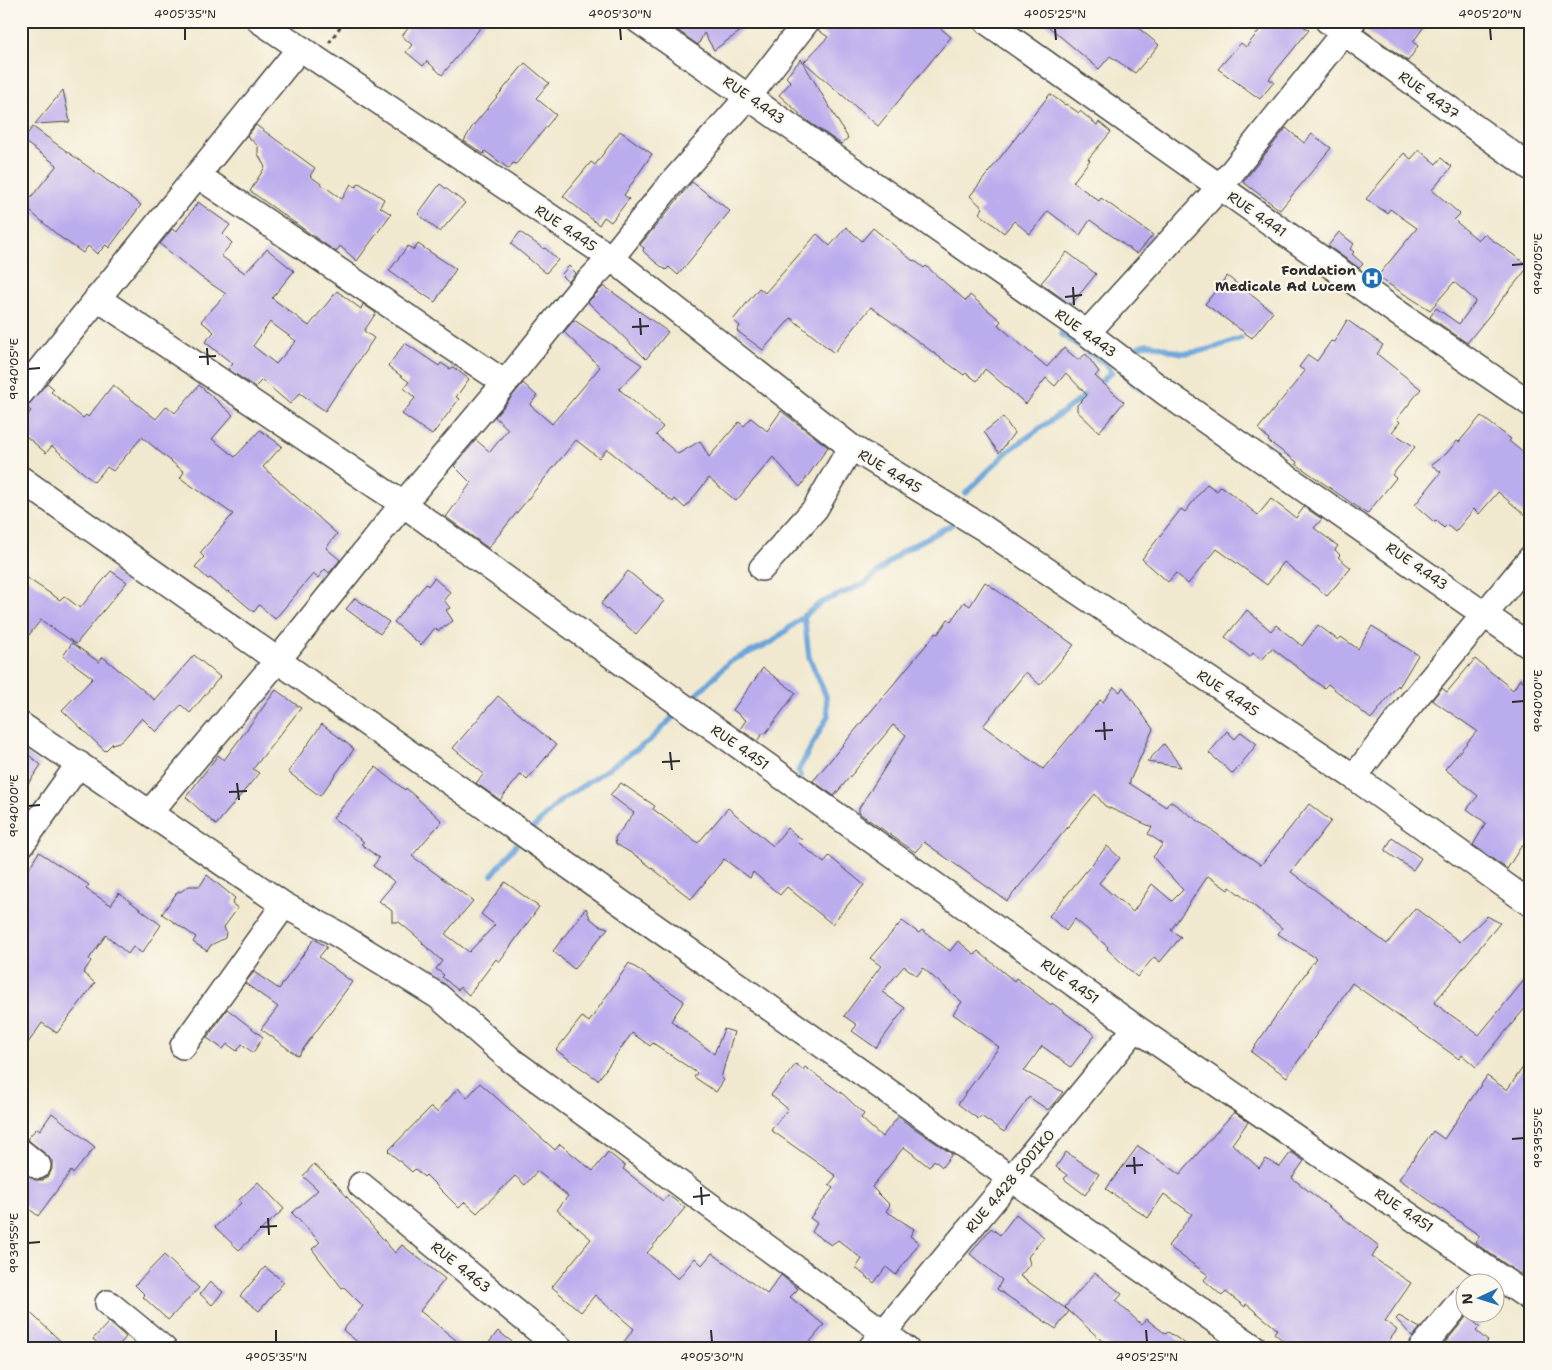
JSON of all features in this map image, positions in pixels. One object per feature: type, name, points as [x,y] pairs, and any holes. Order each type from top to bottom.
[{"type":"street","name":"RUE 4.445","points":[[260,21],[611,258],[851,447],[982,527],[1354,778],[1531,904]]},
{"type":"street","name":"RUE 4.443","points":[[639,21],[1087,333],[1166,393],[1531,647]]},
{"type":"street","points":[[150,812],[278,660],[403,504],[505,383],[578,292],[611,258],[669,186],[748,96],[807,21]]},
{"type":"street","name":"RUE 4.441","points":[[986,21],[1531,404]]},
{"type":"street","points":[[1087,333],[1220,187],[1342,25]]},
{"type":"street","name":"RUE 4.437","points":[[1342,25],[1531,168]]},
{"type":"street","points":[[21,393],[300,48]]},
{"type":"street","points":[[197,175],[505,383]]},
{"type":"street","name":"RUE 4.451","points":[[97,298],[403,504],[614,657],[1478,1272]]},
{"type":"street","points":[[762,568],[815,509],[851,447]]},
{"type":"street","points":[[21,479],[1012,1179],[1256,1349]]},
{"type":"street","points":[[1354,778],[1408,707],[1531,558]]},
{"type":"street","points":[[21,725],[284,906],[438,996],[511,1060],[877,1341],[906,1349]]},
{"type":"street","points":[[21,844],[79,764]]},
{"type":"street","points":[[183,1046],[284,906]]},
{"type":"street","name":"RUE 4.428 SODIKO","points":[[877,1341],[1136,1028]]},
{"type":"street","name":"RUE 4.463","points":[[361,1184],[561,1349]]},
{"type":"street","name":"RUE 4.451","points":[[1504,1285],[1531,1298]]},
{"type":"street","points":[[108,1303],[164,1349]]},
{"type":"street","points":[[1421,1349],[1454,1309]]},
{"type":"building","points":[[414,21],[486,21],[442,75],[427,61],[423,66],[406,52],[412,45],[402,36]]},
{"type":"building","points":[[665,21],[755,21],[714,50],[704,33],[698,45]]},
{"type":"building","points":[[821,21],[884,21],[892,27],[897,21],[932,21],[951,37],[878,126],[804,62],[828,37],[818,30]]},
{"type":"building","points":[[1042,21],[1130,21],[1159,45],[1135,73],[1110,56],[1099,69]]},
{"type":"building","points":[[1267,21],[1296,21],[1309,30],[1269,79],[1274,82],[1260,99],[1218,69],[1241,43],[1246,47]]},
{"type":"building","points":[[1367,21],[1428,21],[1413,42],[1418,46],[1408,61],[1364,30]]},
{"type":"building","points":[[801,59],[848,138],[841,144],[809,122],[779,95],[791,82],[786,77]]},
{"type":"building","points":[[525,63],[549,83],[536,98],[556,115],[516,164],[513,163],[509,169],[485,151],[484,154],[464,141],[472,127]]},
{"type":"building","points":[[63,90],[70,122],[35,124]]},
{"type":"building","points":[[1050,94],[1079,113],[1080,111],[1097,125],[1099,122],[1111,132],[1088,159],[1090,160],[1073,182],[1099,201],[1101,198],[1153,235],[1137,254],[1090,220],[1080,235],[1048,211],[1030,234],[1014,221],[1004,233],[979,213],[983,208],[970,196]]},
{"type":"building","points":[[256,125],[315,168],[310,176],[342,199],[351,184],[356,187],[359,183],[384,199],[380,207],[391,214],[357,261],[340,246],[336,252],[250,191],[265,167],[258,154],[258,146],[247,136]]},
{"type":"building","points":[[33,127],[141,205],[109,248],[106,245],[97,254],[88,246],[83,253],[60,237],[24,206],[57,165],[22,140]]},
{"type":"building","points":[[1286,128],[1304,143],[1312,134],[1331,148],[1280,210],[1243,182]]},
{"type":"building","points":[[620,131],[652,154],[624,195],[629,199],[611,222],[604,217],[599,225],[563,196],[591,162],[595,165]]},
{"type":"building","points":[[1419,150],[1436,164],[1441,158],[1452,167],[1432,190],[1460,214],[1454,220],[1478,240],[1484,234],[1529,266],[1467,343],[1430,317],[1436,308],[1459,324],[1476,301],[1454,282],[1430,310],[1377,277],[1417,228],[1390,209],[1387,213],[1366,199],[1404,153],[1411,159]]},
{"type":"building","points":[[692,182],[730,211],[678,275],[669,267],[666,270],[654,261],[643,251],[644,248],[640,245]]},
{"type":"building","points":[[440,184],[465,203],[440,232],[418,214]]},
{"type":"building","points":[[198,202],[230,225],[223,234],[232,243],[221,256],[245,273],[267,249],[294,271],[272,298],[309,326],[337,291],[361,309],[363,304],[376,313],[364,331],[374,338],[325,411],[300,393],[290,404],[262,380],[255,387],[228,369],[233,364],[205,342],[214,332],[201,321],[226,294],[202,278],[160,244],[172,229],[176,232]],"holes":[[[270,322],[296,341],[276,364],[253,346]]]},
{"type":"building","points":[[846,227],[862,241],[873,228],[913,261],[924,268],[926,266],[966,301],[970,295],[1001,321],[998,325],[1047,367],[1064,348],[1078,360],[1086,354],[1099,372],[1095,376],[1124,402],[1099,432],[1077,411],[1077,405],[1087,395],[1066,373],[1055,386],[1046,378],[1026,404],[985,369],[977,381],[966,373],[964,375],[871,307],[834,353],[791,318],[763,350],[737,331],[740,326],[733,320],[759,288],[765,293],[817,234],[830,246]]},
{"type":"building","points":[[520,232],[545,248],[558,260],[546,273],[511,244]]},
{"type":"building","points":[[1339,232],[1354,244],[1350,249],[1354,252],[1352,254],[1363,264],[1359,268],[1328,246]]},
{"type":"building","points":[[418,244],[456,269],[435,302],[389,271],[408,246],[414,250]]},
{"type":"building","points":[[1067,252],[1096,274],[1071,305],[1041,283]]},
{"type":"building","points":[[569,266],[576,273],[568,282],[561,275]]},
{"type":"building","points":[[1227,276],[1273,312],[1252,338],[1205,304]]},
{"type":"building","points":[[604,286],[668,332],[646,359],[588,302]]},
{"type":"building","points":[[574,320],[642,365],[619,389],[663,427],[656,435],[678,454],[700,441],[709,457],[739,422],[744,426],[751,418],[767,431],[781,411],[828,447],[800,487],[773,457],[736,501],[709,478],[685,508],[675,499],[673,502],[607,449],[599,458],[576,440],[488,548],[446,517],[471,483],[454,466],[476,440],[490,452],[508,429],[495,417],[523,383],[537,396],[530,405],[552,424],[600,367],[564,332]]},
{"type":"building","points":[[1347,320],[1383,345],[1377,354],[1421,389],[1397,419],[1400,422],[1392,432],[1415,447],[1392,475],[1396,478],[1367,514],[1296,464],[1297,462],[1268,441],[1269,439],[1258,429],[1305,371],[1299,367],[1308,355],[1317,361],[1331,341],[1334,342]]},
{"type":"building","points":[[405,343],[439,366],[441,363],[450,369],[453,367],[469,379],[456,397],[459,399],[432,435],[402,414],[415,398],[404,388],[409,382],[388,366]]},
{"type":"building","points":[[47,383],[54,389],[51,392],[83,418],[86,415],[88,417],[113,385],[156,419],[167,406],[175,413],[199,385],[233,415],[212,439],[235,457],[260,430],[282,446],[263,467],[337,534],[326,548],[340,560],[329,573],[325,569],[318,578],[313,574],[275,619],[259,605],[254,612],[229,591],[227,592],[210,578],[208,579],[195,567],[204,557],[200,553],[233,514],[180,478],[184,472],[142,437],[113,471],[107,467],[94,482],[52,446],[46,453],[21,432],[21,423],[31,411],[26,407]]},
{"type":"building","points":[[1481,416],[1511,439],[1509,441],[1531,459],[1531,520],[1498,492],[1479,514],[1474,509],[1455,532],[1447,525],[1444,528],[1436,520],[1434,522],[1415,505],[1441,472],[1431,465],[1446,454],[1457,441],[1459,442]]},
{"type":"building","points":[[1003,417],[1014,433],[999,453],[984,432]]},
{"type":"building","points":[[1207,484],[1217,491],[1221,486],[1258,515],[1271,499],[1296,518],[1304,507],[1322,519],[1314,528],[1338,546],[1335,550],[1340,555],[1338,557],[1351,568],[1327,596],[1284,562],[1267,585],[1217,549],[1188,584],[1176,573],[1168,582],[1142,559],[1181,509],[1185,512]]},
{"type":"building","points":[[111,571],[127,582],[76,644],[41,620],[21,645],[21,574],[60,600],[64,596],[80,608]]},
{"type":"building","points":[[628,571],[664,601],[636,634],[601,604]]},
{"type":"building","points":[[434,578],[450,592],[444,600],[450,608],[446,610],[453,621],[438,631],[435,628],[421,645],[394,622],[426,584],[428,586]]},
{"type":"building","points":[[985,582],[1074,645],[1040,685],[1026,672],[983,726],[1043,769],[1100,700],[1103,702],[1114,687],[1120,692],[1123,687],[1153,729],[1129,783],[1166,807],[1170,801],[1261,865],[1309,804],[1331,821],[1291,872],[1387,944],[1415,908],[1460,942],[1487,916],[1500,923],[1434,1003],[1479,1035],[1531,972],[1531,1001],[1476,1067],[1462,1055],[1459,1059],[1352,983],[1287,1077],[1251,1052],[1316,958],[1278,934],[1282,928],[1230,887],[1228,890],[1208,876],[1171,930],[1181,937],[1160,962],[1154,957],[1137,977],[1107,949],[1108,947],[1075,919],[1066,931],[1049,916],[1107,846],[1120,858],[1099,883],[1133,912],[1152,884],[1172,901],[1183,890],[1153,857],[1163,844],[1148,834],[1152,827],[1105,806],[1095,794],[1007,901],[924,842],[915,852],[859,813],[859,808],[906,735],[893,725],[834,796],[813,781],[936,633],[938,634],[948,619],[951,621],[964,602],[970,606]]},
{"type":"building","points":[[355,598],[389,622],[380,634],[346,609]]},
{"type":"building","points":[[1247,610],[1271,631],[1276,625],[1302,646],[1318,625],[1338,640],[1341,637],[1358,649],[1372,626],[1418,655],[1399,687],[1398,685],[1371,719],[1328,684],[1324,688],[1272,648],[1262,660],[1253,653],[1250,657],[1225,637]]},
{"type":"building","points":[[72,643],[99,662],[103,657],[155,700],[194,655],[220,677],[190,713],[181,705],[156,732],[142,718],[122,741],[112,744],[105,751],[62,710],[93,678],[63,656]]},
{"type":"building","points":[[1475,659],[1513,690],[1520,679],[1531,686],[1531,838],[1524,846],[1522,845],[1507,869],[1473,845],[1486,823],[1467,809],[1478,796],[1445,769],[1477,731],[1432,700],[1442,688],[1447,692]]},
{"type":"building","points":[[763,668],[796,693],[765,734],[763,733],[757,741],[740,729],[746,720],[733,710]]},
{"type":"building","points":[[276,690],[301,708],[253,769],[259,773],[216,825],[186,797],[218,755],[224,760]]},
{"type":"building","points":[[498,696],[556,745],[527,780],[521,774],[500,800],[476,783],[484,774],[453,748]]},
{"type":"building","points":[[322,724],[354,749],[320,796],[288,772]]},
{"type":"building","points":[[1227,731],[1235,739],[1241,732],[1257,744],[1233,774],[1209,753]]},
{"type":"building","points":[[1164,744],[1181,767],[1147,762]]},
{"type":"building","points":[[21,749],[41,765],[21,794]]},
{"type":"building","points":[[376,767],[405,790],[406,788],[442,821],[412,856],[473,901],[445,934],[469,952],[495,925],[481,914],[505,882],[539,907],[499,962],[496,959],[469,995],[460,987],[458,990],[442,977],[444,975],[436,969],[442,961],[423,942],[399,922],[392,922],[392,911],[379,901],[395,882],[373,866],[379,858],[361,844],[364,842],[333,818]]},
{"type":"building","points":[[621,783],[655,806],[653,809],[698,843],[728,808],[773,846],[787,828],[802,840],[799,843],[824,863],[829,856],[864,885],[832,924],[787,887],[780,895],[753,872],[750,878],[724,859],[691,899],[638,857],[616,844],[615,838],[634,813],[610,795]]},
{"type":"building","points":[[1392,838],[1421,858],[1413,870],[1385,851]]},
{"type":"building","points":[[39,852],[89,885],[86,889],[111,905],[119,893],[161,925],[142,953],[133,947],[128,954],[106,935],[89,959],[91,961],[83,973],[95,983],[57,1033],[42,1023],[21,1053],[21,881]]},
{"type":"building","points":[[207,875],[235,898],[232,904],[238,908],[224,927],[226,932],[225,938],[211,945],[207,951],[193,942],[196,937],[162,914],[178,891],[180,892],[189,886],[200,886]]},
{"type":"building","points":[[586,908],[590,918],[598,925],[608,928],[574,969],[553,951]]},
{"type":"building","points":[[902,921],[919,933],[922,930],[950,951],[958,941],[975,955],[978,951],[1014,981],[1016,978],[1095,1035],[1071,1067],[1042,1046],[1024,1071],[1063,1092],[1048,1110],[1029,1097],[1004,1132],[981,1116],[978,1119],[958,1104],[999,1047],[953,1014],[962,1002],[923,968],[917,976],[904,966],[882,992],[905,1008],[876,1048],[852,1031],[857,1025],[844,1016],[881,966],[870,958]]},
{"type":"building","points":[[314,939],[327,947],[319,957],[352,982],[298,1056],[261,1029],[278,1007],[245,983],[254,972],[279,989]]},
{"type":"building","points":[[629,963],[684,1001],[671,1021],[714,1054],[724,1029],[734,1032],[721,1078],[724,1080],[716,1092],[694,1077],[697,1073],[653,1043],[650,1046],[632,1033],[598,1080],[556,1050],[582,1017],[589,1022]]},
{"type":"building","points":[[227,1009],[263,1037],[253,1053],[242,1044],[237,1051],[227,1044],[223,1049],[207,1038]]},
{"type":"building","points":[[1531,1056],[1531,1271],[1525,1267],[1520,1274],[1475,1243],[1480,1236],[1399,1179],[1433,1131],[1444,1139],[1487,1076],[1507,1090]]},
{"type":"building","points":[[796,1064],[803,1070],[805,1067],[844,1095],[864,1114],[861,1118],[882,1137],[898,1117],[952,1154],[942,1167],[934,1160],[929,1167],[904,1147],[872,1187],[890,1205],[886,1211],[914,1229],[910,1236],[919,1243],[896,1275],[886,1267],[874,1283],[856,1268],[862,1259],[838,1240],[831,1245],[812,1232],[817,1223],[810,1218],[833,1188],[829,1185],[836,1176],[771,1130],[788,1109],[771,1095]]},
{"type":"building","points":[[480,1083],[555,1150],[560,1144],[593,1171],[608,1152],[625,1166],[623,1169],[663,1201],[668,1195],[685,1208],[647,1253],[678,1279],[695,1258],[702,1265],[712,1253],[767,1294],[781,1275],[798,1289],[790,1297],[824,1325],[804,1349],[618,1349],[634,1329],[595,1295],[581,1312],[552,1287],[591,1239],[557,1210],[568,1196],[537,1171],[525,1185],[515,1176],[477,1213],[465,1202],[459,1208],[426,1175],[424,1177],[415,1169],[412,1172],[388,1151],[431,1107],[437,1112],[458,1088],[467,1098]]},
{"type":"building","points":[[1234,1112],[1248,1122],[1232,1144],[1259,1168],[1266,1159],[1280,1167],[1291,1152],[1304,1161],[1292,1178],[1379,1246],[1372,1257],[1411,1283],[1385,1321],[1397,1330],[1383,1349],[1293,1349],[1274,1333],[1277,1329],[1246,1304],[1245,1307],[1226,1292],[1222,1296],[1204,1280],[1208,1275],[1168,1246],[1192,1214],[1164,1194],[1148,1218],[1106,1189],[1138,1146],[1180,1174]]},
{"type":"building","points":[[52,1113],[95,1147],[73,1174],[71,1171],[38,1216],[21,1202],[21,1180],[26,1174],[35,1180],[43,1180],[52,1169],[52,1161],[47,1155],[27,1139],[37,1128],[40,1130]]},
{"type":"building","points":[[1066,1152],[1099,1174],[1085,1195],[1064,1179],[1067,1175],[1056,1167]]},
{"type":"building","points":[[314,1164],[335,1183],[395,1253],[402,1245],[445,1279],[420,1311],[467,1349],[366,1349],[343,1330],[363,1306],[344,1287],[342,1288],[312,1249],[320,1242],[292,1213],[318,1190],[303,1176]]},
{"type":"building","points":[[258,1182],[284,1209],[239,1250],[215,1227],[241,1203],[239,1200]]},
{"type":"building","points":[[1016,1214],[1044,1237],[1028,1257],[1030,1264],[1020,1276],[1069,1311],[1056,1329],[997,1289],[1002,1280],[970,1254],[991,1228],[1000,1235]]},
{"type":"building","points":[[164,1255],[199,1288],[168,1320],[143,1297],[145,1295],[135,1285]]},
{"type":"building","points":[[265,1267],[284,1282],[259,1311],[240,1296]]},
{"type":"building","points":[[1095,1273],[1122,1294],[1116,1301],[1142,1325],[1146,1319],[1166,1334],[1168,1332],[1193,1349],[1111,1349],[1065,1307]]},
{"type":"building","points":[[210,1282],[223,1292],[212,1305],[200,1294]]},
{"type":"building","points":[[21,1304],[69,1349],[21,1349]]},
{"type":"building","points":[[1399,1316],[1420,1328],[1413,1337],[1396,1319]]},
{"type":"building","points":[[109,1322],[126,1337],[116,1349],[105,1349],[93,1339]]},
{"type":"building","points":[[1462,1322],[1474,1322],[1480,1327],[1476,1331],[1488,1341],[1481,1349],[1440,1349]]},
{"type":"building","points":[[498,1331],[521,1349],[484,1349]]},
{"type":"waterway","points":[[966,493],[1007,452],[1078,401],[1112,372],[1104,363],[1061,334]]},
{"type":"waterway","points":[[1130,354],[1137,347],[1144,344],[1151,344],[1179,353],[1188,353],[1208,349],[1241,338]]},
{"type":"waterway","points":[[1132,383],[1145,392]]},
{"type":"waterway","points":[[689,702],[729,662],[772,642],[820,603],[866,583],[901,552],[951,525]]},
{"type":"waterway","points":[[801,777],[798,771],[828,716],[826,696],[809,657],[804,615]]},
{"type":"waterway","points":[[531,830],[559,802],[649,741],[673,717]]},
{"type":"waterway","points":[[492,875],[516,845]]},
{"type":"place","name":"Fondation Medicale Ad Lucem","points":[[1372,278]]}]
